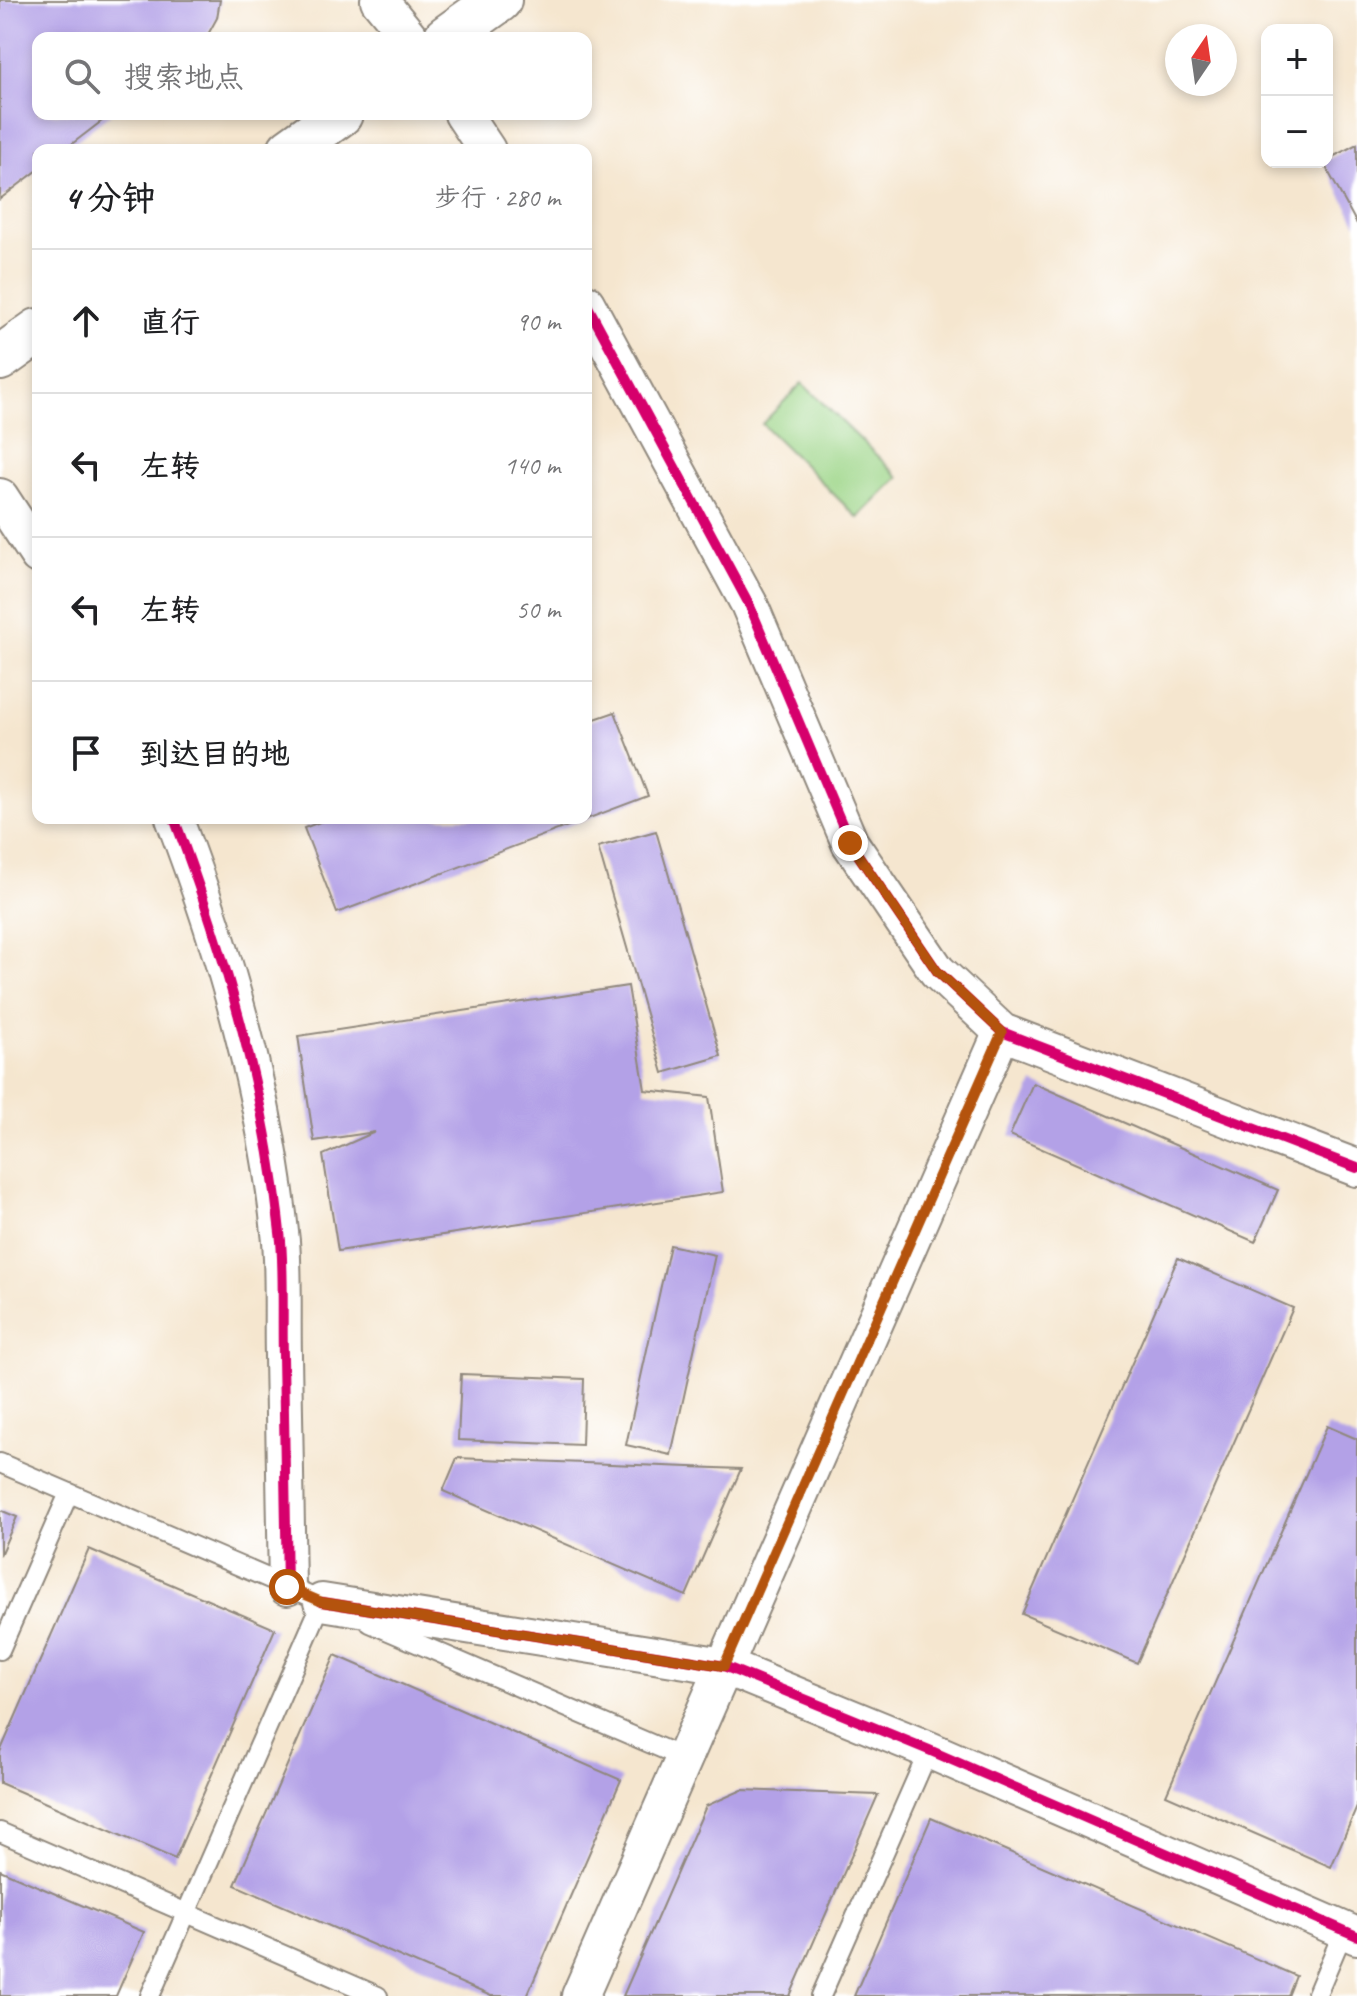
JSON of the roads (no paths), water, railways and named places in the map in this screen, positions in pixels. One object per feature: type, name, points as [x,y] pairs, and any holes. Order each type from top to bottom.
[{"type":"street","points":[[379,0],[405,32]]},
{"type":"street","points":[[454,32],[499,0]]},
{"type":"street","points":[[298,144],[332,120]]},
{"type":"street","points":[[467,120],[483,144]]},
{"type":"street","points":[[592,314],[749,604],[850,843],[937,971],[1002,1032],[1357,1168]]},
{"type":"street","points":[[0,358],[32,335]]},
{"type":"street","points":[[0,497],[32,546]]},
{"type":"street","points":[[176,824],[203,894],[230,980],[252,1066],[269,1154],[281,1243],[287,1587]]},
{"type":"street","points":[[580,1996],[1002,1032]]},
{"type":"street","points":[[322,1602],[724,1666],[929,1750],[1351,1933]]},
{"type":"lane","points":[[0,1463],[684,1758]]},
{"type":"lane","points":[[0,1650],[69,1493]]},
{"type":"lane","points":[[150,1996],[322,1602]]},
{"type":"lane","points":[[821,1996],[929,1750]]},
{"type":"lane","points":[[0,1832],[378,1996]]},
{"type":"lane","points":[[1316,1996],[1351,1933]]}]
